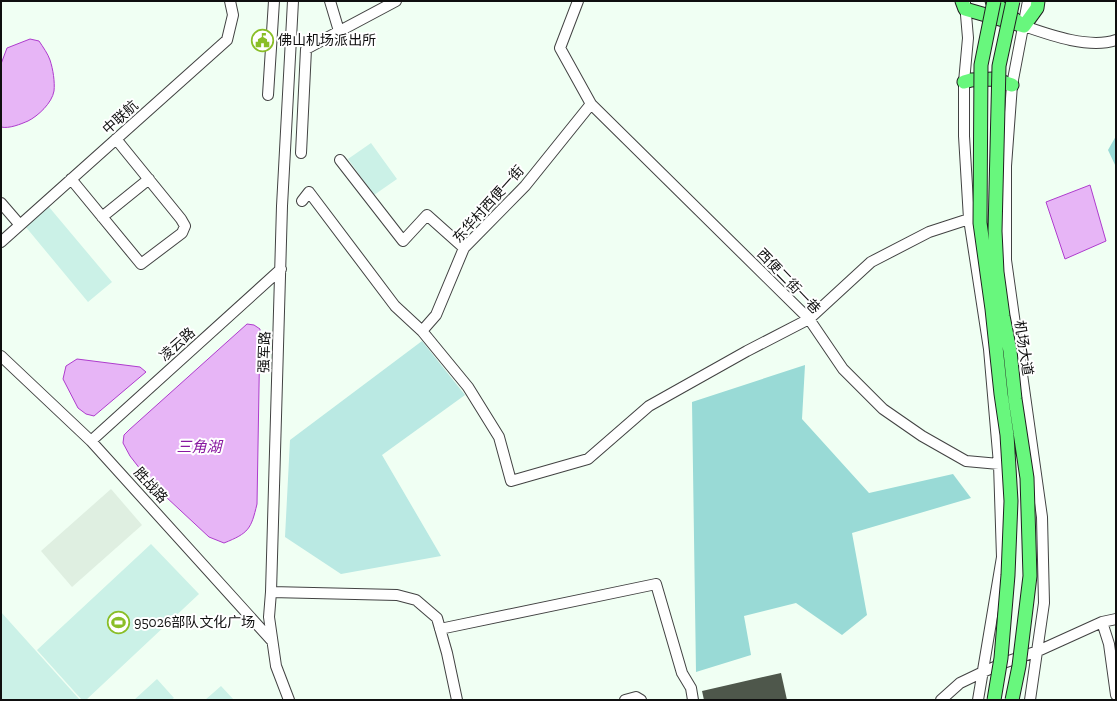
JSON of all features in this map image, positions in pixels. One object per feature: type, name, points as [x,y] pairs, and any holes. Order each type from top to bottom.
[{"type":"main road","points":[[993,1],[1024,26]]},
{"type":"main road","name":"机场大道","points":[[993,1],[981,65],[980,224],[992,308],[1007,435],[1011,501],[1008,575],[1001,658],[994,700]]},
{"type":"main road","name":"机场大道","points":[[1012,700],[1019,666],[1030,576],[1027,478],[1015,399],[1010,351],[1003,316],[997,272],[995,223],[999,66],[1013,1]]},
{"type":"main road","points":[[1024,26],[1037,8],[1038,1]]},
{"type":"main road","points":[[964,4],[1024,26]]},
{"type":"main road","points":[[964,82],[993,78],[1012,85]]},
{"type":"street","name":"中联航","points":[[1,242],[227,40],[233,15],[230,1]]},
{"type":"street","points":[[268,95],[274,1]]},
{"type":"street","name":"强军路","points":[[289,700],[276,666],[269,617],[271,592],[282,206],[294,1]]},
{"type":"street","points":[[330,1],[339,31]]},
{"type":"street","points":[[301,153],[306,49],[396,1]]},
{"type":"street","name":"西便二街一巷","points":[[578,1],[560,48],[591,104],[809,319],[842,369],[883,409],[922,436],[966,461],[999,464]]},
{"type":"street","points":[[1028,1],[1012,85],[1006,166],[1006,260],[1042,517],[1044,603],[1030,700]]},
{"type":"street","points":[[964,4],[968,38],[964,82],[964,136],[969,219],[989,349],[999,464],[1002,557],[978,700]]},
{"type":"street","points":[[1024,26],[1056,37],[1086,42],[1107,43],[1116,40]]},
{"type":"street","name":"东华村西便一街","points":[[422,331],[436,315],[464,248],[525,186],[591,104]]},
{"type":"street","points":[[71,180],[141,264],[182,232],[184,226],[181,219],[116,139]]},
{"type":"street","points":[[340,160],[403,241],[426,215],[464,248]]},
{"type":"street","points":[[102,217],[149,179]]},
{"type":"street","points":[[302,201],[310,192],[395,306],[422,331],[468,387],[499,437],[511,481],[588,459],[649,406],[747,351],[809,319],[871,262],[929,232],[969,219]]},
{"type":"street","points":[[1,204],[20,225]]},
{"type":"street","name":"凌云路","points":[[91,441],[281,269]]},
{"type":"street","name":"胜战路","points":[[1,356],[91,441],[272,641]]},
{"type":"street","points":[[440,630],[656,584],[682,673],[691,688],[693,700]]},
{"type":"street","points":[[271,592],[397,595],[416,600],[437,618],[447,653],[457,700]]},
{"type":"street","points":[[941,700],[960,683],[983,672],[1038,651],[1102,622],[1116,619]]},
{"type":"street","points":[[1102,622],[1109,644],[1116,695]]},
{"type":"street","points":[[625,700],[636,697],[641,700]]},
{"type":"shaded area","points":[[1116,136],[1116,167],[1108,150]]},
{"type":"shaded area","points":[[371,143],[397,179],[374,195],[348,159]]},
{"type":"shaded area","points":[[49,207],[112,282],[88,302],[25,226]]},
{"type":"shaded area","points":[[422,341],[465,395],[382,455],[441,556],[341,574],[285,537],[290,440]]},
{"type":"shaded area","points":[[805,365],[802,419],[869,493],[953,474],[971,498],[852,533],[867,615],[842,635],[796,603],[744,616],[751,655],[696,672],[692,402]]},
{"type":"shaded area","points":[[111,489],[142,525],[72,587],[41,551]]},
{"type":"shaded area","name":"95026部队文化广场","points":[[151,544],[199,594],[86,700],[82,700],[37,650]]},
{"type":"shaded area","points":[[1,612],[80,700],[1,700]]},
{"type":"shaded area","points":[[157,679],[174,698],[171,700],[134,700]]},
{"type":"shaded area","points":[[221,686],[234,700],[205,700]]},
{"type":"water","points":[[30,39],[39,41],[49,58],[54,80],[53,96],[44,109],[32,119],[15,126],[1,127],[1,64],[7,48]]},
{"type":"water","points":[[1090,185],[1106,241],[1065,259],[1046,202]]},
{"type":"water","name":"三角湖","points":[[247,324],[254,325],[260,329],[257,504],[251,525],[248,529],[239,536],[224,543],[209,537],[151,483],[130,456],[123,443],[124,435],[129,430]]},
{"type":"water","points":[[77,359],[140,367],[146,372],[94,416],[86,414],[78,408],[63,379],[66,366]]},
{"type":"building","points":[[781,673],[787,700],[704,700],[702,691]]},
{"type":"place","name":"佛山机场派出所","points":[[263,40]]},
{"type":"place","name":"95026部队文化广场","points":[[118,622]]}]
